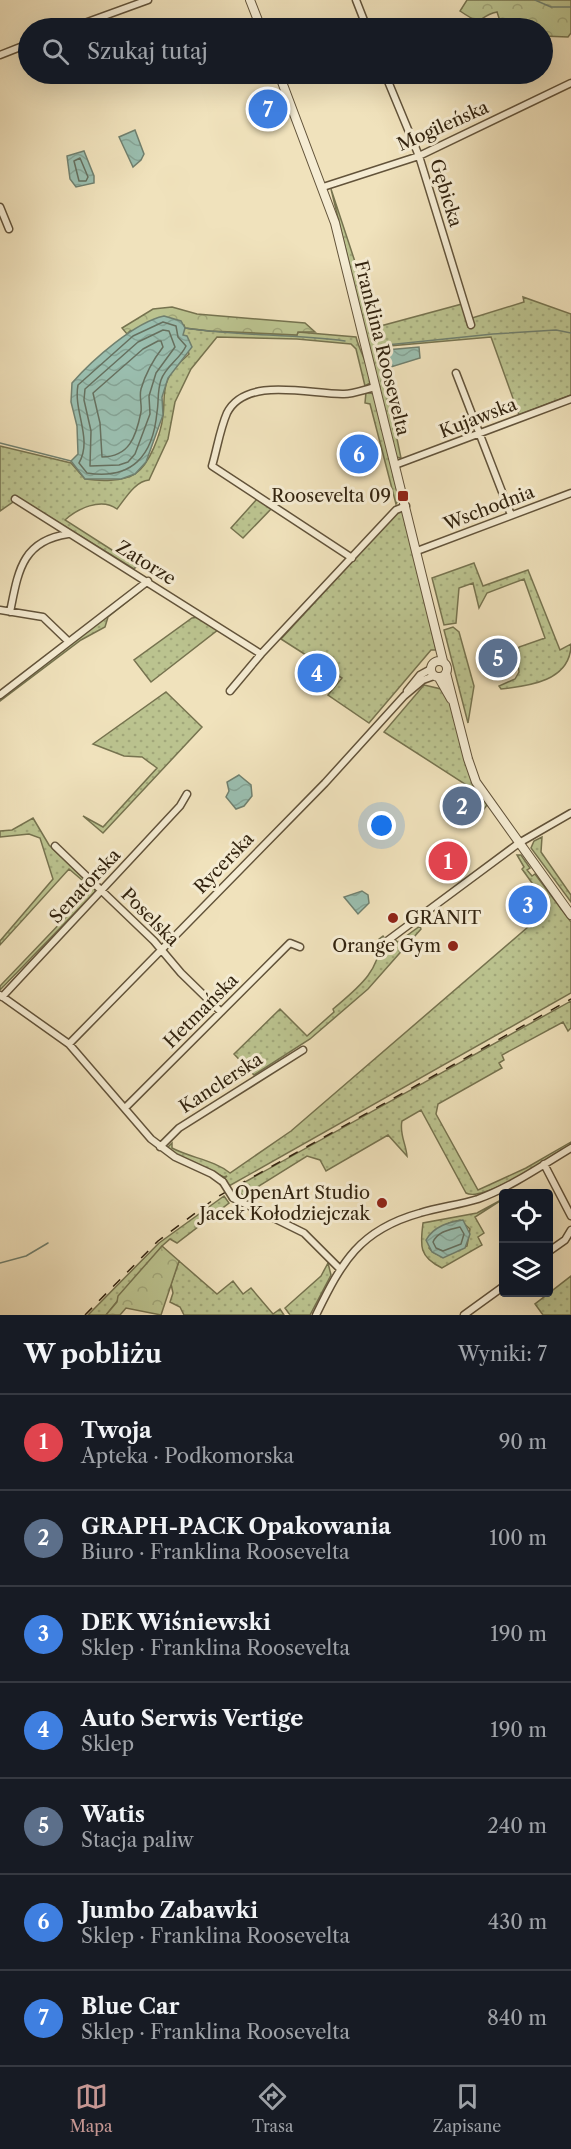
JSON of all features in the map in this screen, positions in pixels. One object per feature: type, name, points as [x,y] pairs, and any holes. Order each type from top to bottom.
[{"type":"street","points":[[98,18],[147,0]]},
{"type":"street","points":[[250,0],[257,18]]},
{"type":"street","points":[[356,0],[363,18]]},
{"type":"street","points":[[0,55],[18,48]]},
{"type":"street","name":"Mogileńska","points":[[323,187],[419,156],[571,83]]},
{"type":"street","name":"Franklina Roosevelta","points":[[283,84],[335,223],[438,636],[438,670],[456,708],[468,759],[476,782],[571,915]]},
{"type":"street","name":"Gębicka","points":[[389,84],[419,156],[471,325]]},
{"type":"street","points":[[0,207],[9,229]]},
{"type":"street","points":[[456,373],[511,515]]},
{"type":"street","points":[[352,558],[212,466],[227,412],[248,394],[264,390],[296,390],[346,394],[376,387]]},
{"type":"street","name":"Kujawska","points":[[395,465],[571,399]]},
{"type":"street","name":"Wschodnia","points":[[417,551],[571,493]]},
{"type":"street","name":"Zatorze","points":[[15,499],[261,654]]},
{"type":"street","points":[[230,691],[261,654],[396,510],[406,506]]},
{"type":"street","points":[[10,612],[20,570],[26,557],[40,543],[68,534]]},
{"type":"street","points":[[0,695],[148,581]]},
{"type":"street","points":[[0,610],[43,617],[50,621],[69,642]]},
{"type":"street","name":"Rycerska","points":[[66,1042],[325,783],[404,696],[415,679],[438,670]]},
{"type":"street","name":"Senatorska","points":[[1,996],[102,891],[180,806],[187,794]]},
{"type":"street","points":[[387,941],[519,843],[571,813]]},
{"type":"street","name":"Poselska","points":[[55,846],[221,1012]]},
{"type":"street","name":"Hetmańska","points":[[126,1107],[290,943],[300,946]]},
{"type":"street","points":[[1,996],[66,1042],[160,1147],[223,1182],[233,1198],[304,1233],[339,1268]]},
{"type":"street","name":"Kanclerska","points":[[160,1147],[179,1128],[303,1050]]},
{"type":"street","points":[[316,1315],[339,1268],[361,1243],[381,1229],[419,1213],[487,1195],[571,1148]]},
{"type":"street","points":[[544,1164],[571,1216]]},
{"type":"street","points":[[553,1249],[565,1240],[571,1230]]},
{"type":"street","points":[[464,1315],[499,1290]]},
{"type":"green space","points":[[467,0],[571,0],[571,33],[568,37],[553,36],[553,18],[499,18],[497,12],[483,18],[472,18],[460,11]]},
{"type":"green space","points":[[331,189],[362,283],[373,328],[462,304],[468,327],[474,325],[472,318],[524,302],[523,297],[571,314],[571,395],[519,415],[491,337],[378,347],[401,458],[396,457]]},
{"type":"green space","points":[[172,307],[197,314],[305,323],[315,332],[298,332],[297,335],[210,331],[185,328],[184,325],[130,331],[127,334],[122,328],[153,309]]},
{"type":"green space","points":[[185,328],[297,335],[298,332],[356,337],[370,383],[365,386],[356,349],[351,344],[297,339],[217,337],[191,369],[175,402],[168,439],[149,480],[135,487],[117,509],[97,504],[76,512],[65,520],[137,566],[134,569],[19,498],[0,511],[0,446],[71,463],[85,479],[118,480],[135,474],[150,456],[160,431],[168,379],[174,369],[189,354],[182,331]]},
{"type":"green space","points":[[366,392],[374,394],[399,499],[396,504],[370,404],[365,403]]},
{"type":"green space","points":[[257,499],[271,509],[243,538],[231,528]]},
{"type":"green space","points":[[398,512],[404,512],[436,650],[431,650],[369,723],[328,695],[342,678],[281,639]]},
{"type":"green space","points":[[474,563],[483,586],[528,570],[560,650],[571,644],[564,666],[556,674],[524,686],[501,689],[499,686],[515,679],[519,672],[517,654],[519,647],[545,638],[524,579],[487,593],[479,608],[473,583],[459,588],[456,623],[444,625],[432,578]]},
{"type":"green space","points":[[143,587],[146,587],[108,617],[105,627],[81,640],[0,701],[0,697]]},
{"type":"green space","points":[[199,617],[219,629],[151,682],[134,660],[192,618]]},
{"type":"green space","points":[[453,627],[459,632],[474,686],[468,723],[444,630]]},
{"type":"green space","points":[[424,685],[441,689],[443,693],[447,692],[467,767],[487,805],[484,809],[465,784],[384,732]]},
{"type":"green space","points":[[166,692],[202,727],[103,833],[83,816],[103,827],[157,768],[142,757],[124,756],[93,744]]},
{"type":"green space","points":[[33,818],[49,845],[95,889],[95,892],[0,990],[0,986],[89,893],[89,886],[69,869],[0,945],[0,941],[53,879],[40,838],[29,834],[0,837],[0,831],[12,830]]},
{"type":"green space","points":[[542,837],[541,852],[571,895],[571,902],[531,848],[534,841]]},
{"type":"green space","points":[[517,855],[521,855],[530,868],[527,870],[532,876],[535,874],[571,922],[571,993],[229,1186],[224,1179],[227,1176],[224,1177],[176,1156],[167,1148],[172,1143],[172,1148],[217,1165],[230,1173],[291,1131],[550,908],[522,869],[524,867]]},
{"type":"green space","points":[[420,926],[421,929],[368,989],[310,1039],[254,1075],[234,1054],[280,1009],[307,1036],[334,1012],[333,1009],[350,995],[372,970],[379,950],[379,939],[383,936],[388,943],[394,939],[398,942]]},
{"type":"green space","points":[[571,1001],[571,1028],[568,1031],[563,1022],[502,1055],[504,1060],[499,1063],[502,1068],[438,1104],[436,1114],[478,1190],[526,1168],[571,1142],[571,1145],[518,1177],[487,1191],[475,1194],[466,1193],[421,1110],[402,1121],[401,1130],[407,1156],[388,1135],[326,1171],[320,1160],[307,1156],[243,1196],[236,1187]]},
{"type":"green space","points":[[224,1196],[229,1203],[177,1243],[170,1239],[162,1246],[106,1315],[88,1315],[159,1243]]},
{"type":"green space","points":[[499,1201],[475,1217],[484,1233],[478,1237],[482,1245],[442,1268],[425,1255],[421,1238],[423,1223],[477,1213]],"holes":[[[460,1220],[470,1229],[467,1246],[443,1256],[429,1248],[449,1223]]]},
{"type":"green space","points":[[162,1246],[179,1261],[161,1315],[126,1308],[120,1315],[106,1315],[117,1302],[118,1296]]},
{"type":"green space","points":[[179,1261],[217,1294],[233,1281],[243,1294],[251,1288],[273,1314],[280,1309],[284,1315],[184,1315],[180,1307],[170,1302],[173,1293],[171,1284]]},
{"type":"green space","points":[[328,1263],[331,1275],[310,1315],[290,1315],[285,1308],[321,1276]]},
{"type":"green space","points":[[571,1276],[571,1315],[543,1315],[535,1304],[544,1297],[553,1297],[553,1290]]},
{"type":"water","points":[[135,130],[144,154],[133,167],[119,137]]},
{"type":"water","points":[[84,151],[94,176],[94,183],[76,187],[70,179],[67,156]]},
{"type":"water","points":[[164,316],[181,321],[185,328],[183,335],[187,336],[192,347],[168,378],[162,397],[163,415],[146,462],[135,474],[121,479],[85,479],[71,461],[78,454],[77,426],[71,402],[72,383],[102,353],[127,334]]},
{"type":"water","points":[[419,347],[420,358],[391,367],[387,363],[386,350]]},
{"type":"water","points":[[239,775],[251,785],[252,796],[244,806],[236,809],[226,797],[229,791],[227,782]]},
{"type":"water","points":[[362,891],[368,895],[369,903],[358,914],[344,897]]},
{"type":"water","points":[[463,1220],[470,1234],[465,1248],[443,1258],[432,1252],[426,1240],[429,1235],[442,1225]]},
{"type":"waterway","points":[[535,0],[551,7],[571,7]]},
{"type":"waterway","points":[[185,328],[345,341]]},
{"type":"waterway","points":[[377,346],[493,334],[556,330],[571,333]]},
{"type":"waterway","points":[[0,443],[71,461]]},
{"type":"waterway","points":[[0,1263],[26,1256],[48,1243]]},
{"type":"railway","points":[[85,1315],[158,1241],[217,1197],[571,999]]},
{"type":"place","name":"Blue Car","points":[[268,109]]},
{"type":"place","name":"Jumbo Zabawki","points":[[359,454]]},
{"type":"place","name":"Roosevelta 09","points":[[403,496]]},
{"type":"place","name":"Watis","points":[[498,658]]},
{"type":"place","name":"Auto Serwis Vertige","points":[[317,673]]},
{"type":"place","name":"GRAPH-PACK Opakowania","points":[[462,806]]},
{"type":"place","name":"Twoja","points":[[448,861]]},
{"type":"place","name":"DEK Wiśniewski","points":[[528,905]]},
{"type":"place","name":"GRANIT","points":[[393,918]]},
{"type":"place","name":"Orange Gym","points":[[453,946]]},
{"type":"place","name":"OpenArt Studio Jacek Kołodziejczak","points":[[382,1203]]}]
